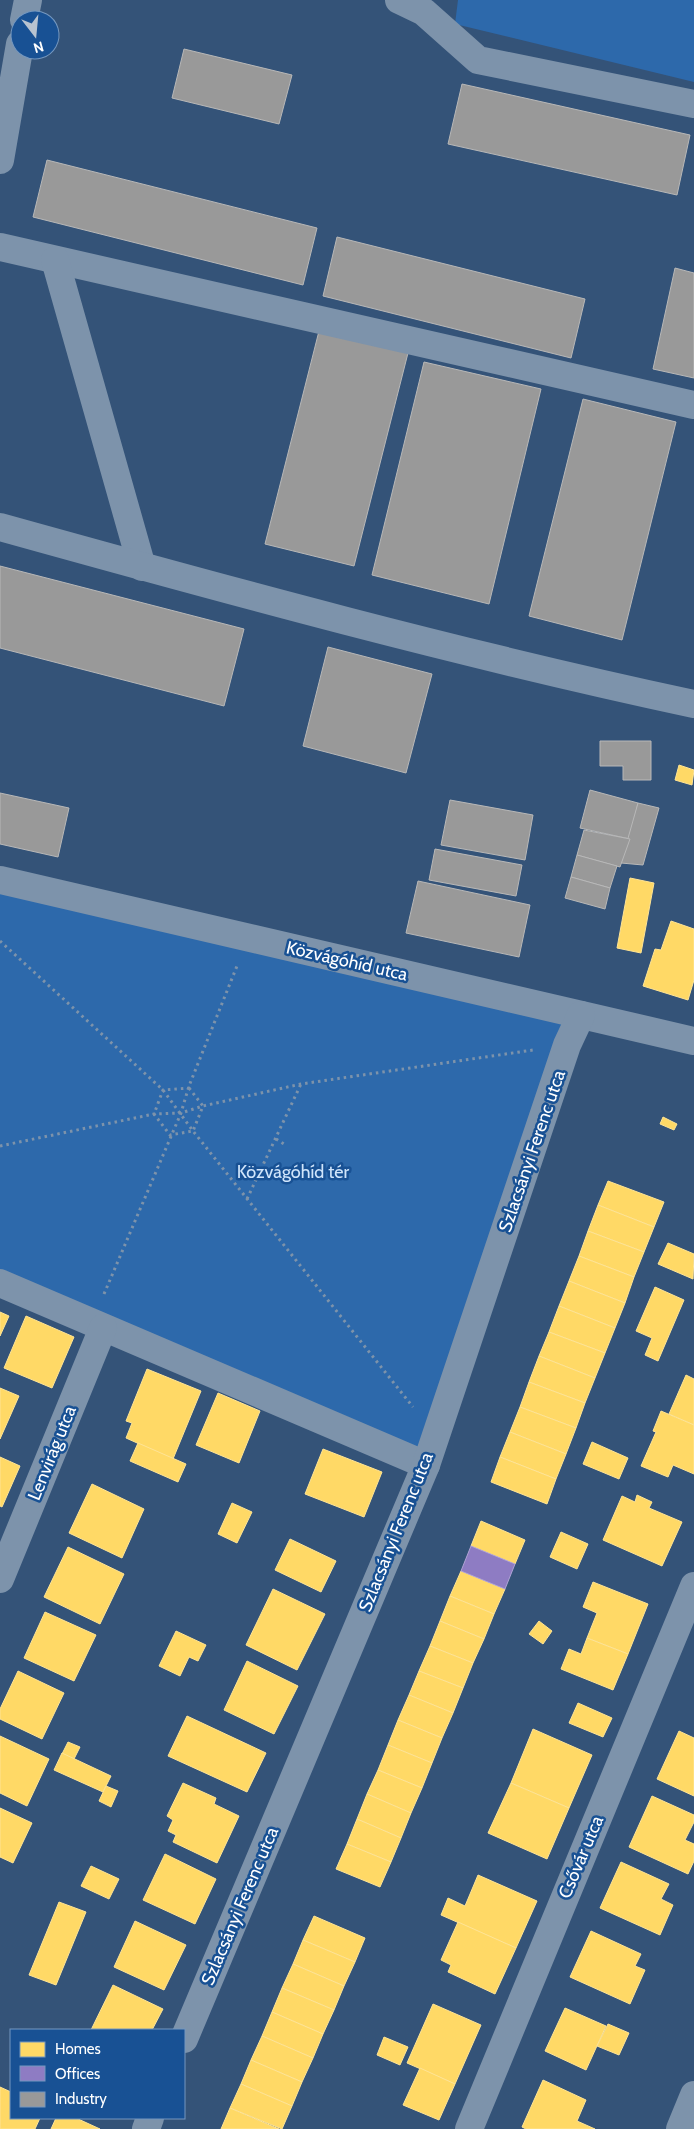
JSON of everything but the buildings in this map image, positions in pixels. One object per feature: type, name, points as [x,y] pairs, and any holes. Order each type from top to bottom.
[{"type":"street","points":[[399,0],[424,12],[478,60],[694,104]]},
{"type":"street","points":[[0,160],[17,60]]},
{"type":"street","points":[[0,248],[694,405]]},
{"type":"street","points":[[55,260],[142,567]]},
{"type":"street","points":[[0,527],[311,613],[596,683],[694,704]]},
{"type":"street","name":"Közvágóhíd utca","points":[[0,880],[694,1041]]},
{"type":"street","name":"Szlacsányi Ferenc utca","points":[[185,2037],[426,1465],[568,1045],[581,1015]]},
{"type":"street","points":[[0,1283],[426,1465]]},
{"type":"street","name":"Lenvirág utca","points":[[0,1579],[97,1325]]},
{"type":"street","name":"Csővár utca","points":[[469,2129],[694,1586]]},
{"type":"street","points":[[680,2129],[694,2095]]},
{"type":"path","points":[[97,1325],[248,938]]},
{"type":"path","points":[[0,941],[164,1090],[193,1131],[435,1435]]},
{"type":"path","points":[[0,1146],[154,1114],[181,1113],[202,1106],[301,1084],[568,1045]]},
{"type":"path","points":[[247,1199],[301,1084]]},
{"type":"path","points":[[164,1090],[189,1088]]},
{"type":"path","points":[[189,1088],[202,1106]]},
{"type":"path","points":[[154,1114],[164,1090]]},
{"type":"path","points":[[193,1131],[202,1106]]},
{"type":"path","points":[[154,1114],[170,1135]]},
{"type":"path","points":[[170,1135],[193,1131]]},
{"type":"path","points":[[276,1139],[284,1144]]},
{"type":"green space","points":[[458,0],[694,0],[694,82],[455,24]]},
{"type":"green space","name":"Közvágóhíd tér","points":[[0,880],[581,1015],[426,1465],[0,1283]]}]
